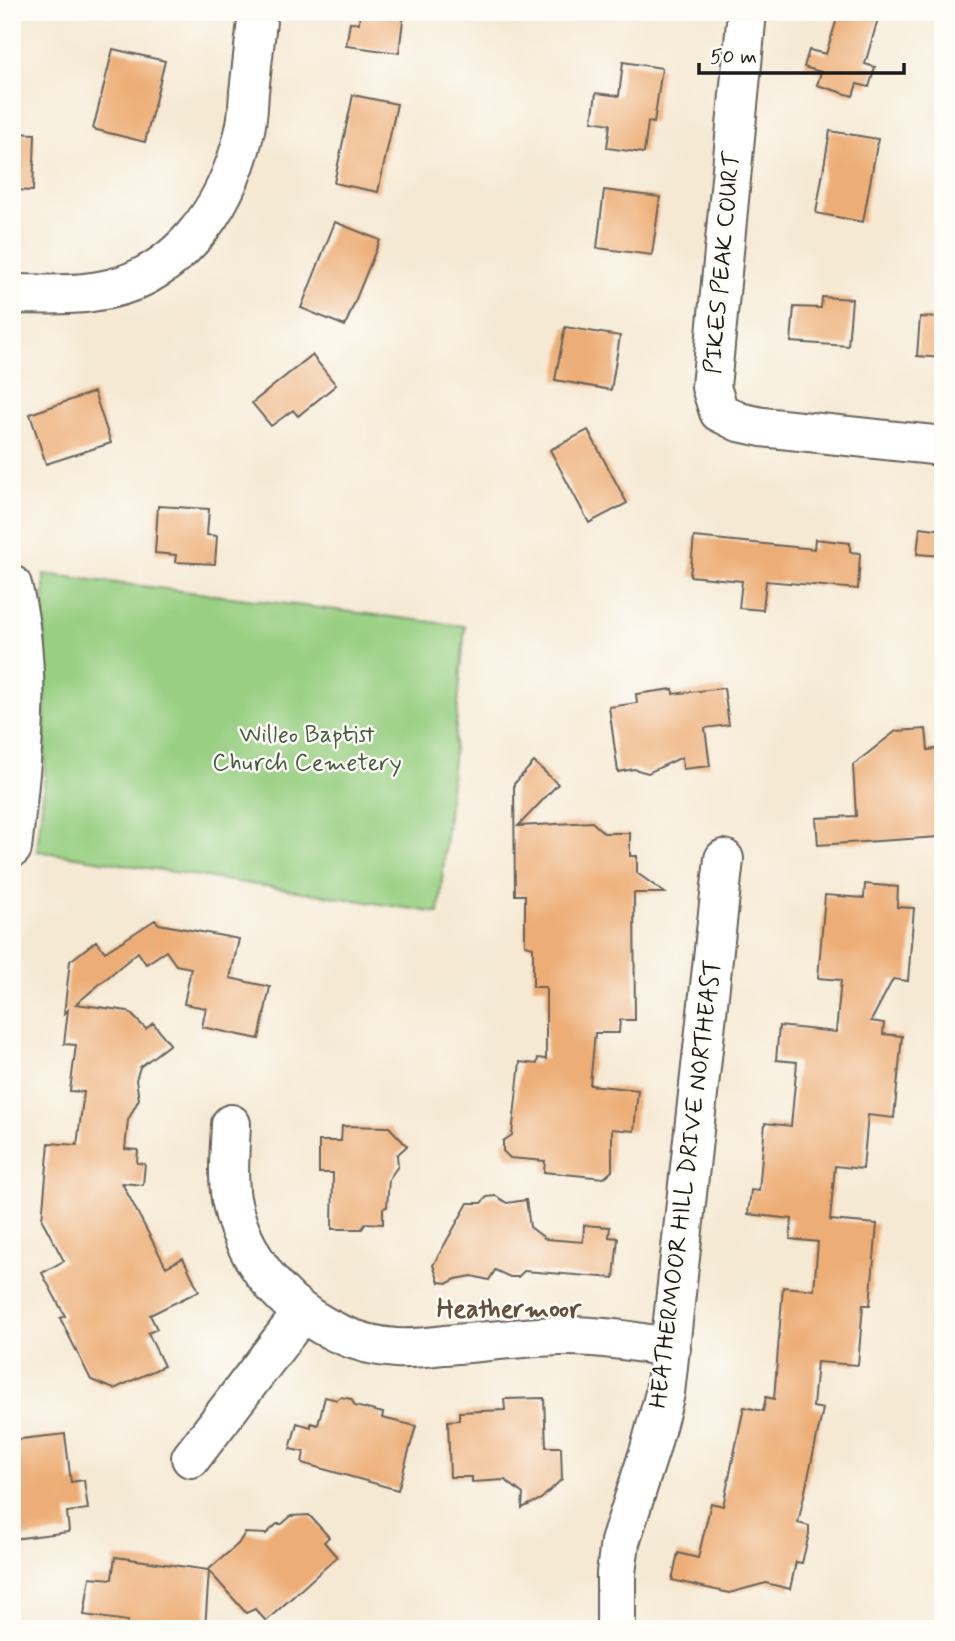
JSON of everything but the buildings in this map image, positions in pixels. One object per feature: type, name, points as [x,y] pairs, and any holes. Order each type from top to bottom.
[{"type":"street","points":[[12,294],[64,295],[94,292],[127,284],[152,273],[205,224],[223,193],[245,132],[258,12]]},
{"type":"street","name":"PIKES PEAK COURT","points":[[747,12],[711,387],[719,412],[739,422],[762,427],[943,446]]},
{"type":"street","points":[[12,585],[22,629],[25,663],[20,783],[12,848]]},
{"type":"street","name":"HEATHERMOOR HILL DRIVE NORTHEAST","points":[[616,1629],[616,1573],[620,1542],[665,1393],[724,859]]},
{"type":"street","points":[[231,1124],[230,1197],[243,1239],[256,1264],[302,1312],[343,1334],[388,1347],[416,1348],[562,1336],[633,1341],[671,1348]]},
{"type":"street","points":[[191,1458],[302,1312]]},
{"type":"green space","name":"Willeo Baptist Church Cemetery","points":[[44,574],[465,626],[439,913],[37,851],[45,776]]},
{"type":"district","name":"Heathermoor","points":[[509,1310]]}]
